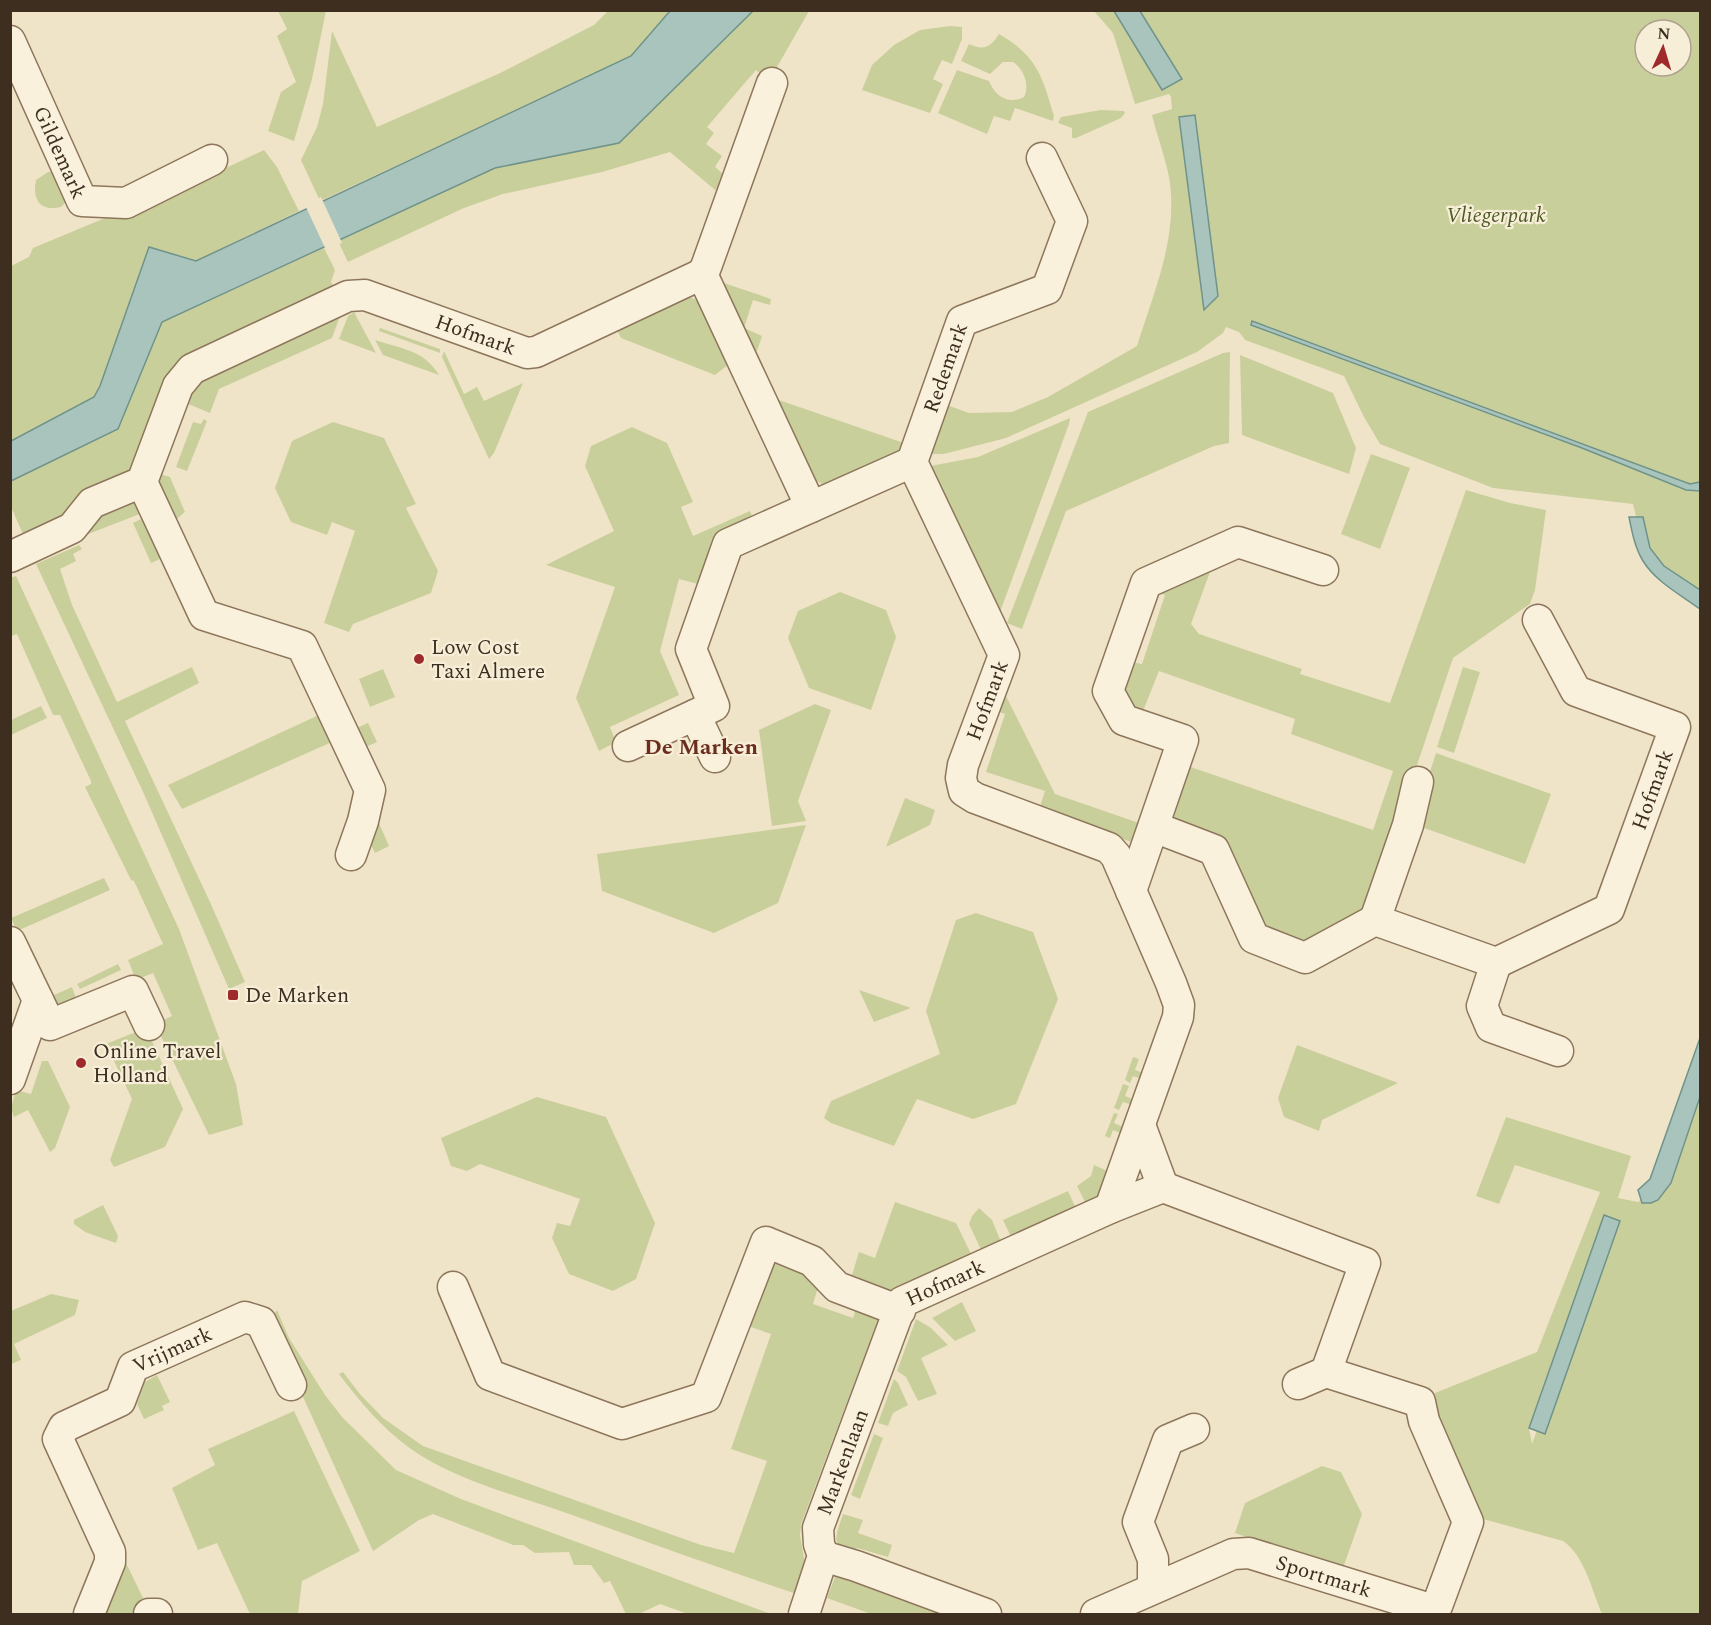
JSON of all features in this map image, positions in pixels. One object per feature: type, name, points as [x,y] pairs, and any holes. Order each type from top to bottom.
[{"type":"street","name":"Gildemark","points":[[10,41],[82,201],[126,203],[212,160]]},
{"type":"street","points":[[772,83],[702,274],[812,507]]},
{"type":"street","name":"Redemark","points":[[912,462],[962,321],[1047,289],[1071,221],[1042,158]]},
{"type":"street","name":"Hofmark","points":[[142,482],[178,386],[192,369],[348,296],[365,295],[527,353],[536,352],[702,274]]},
{"type":"street","points":[[628,746],[714,706],[692,649],[728,544],[912,462]]},
{"type":"street","name":"Hofmark","points":[[453,1287],[490,1375],[622,1424],[706,1397],[766,1242],[812,1261],[837,1287],[900,1311],[902,1302],[1110,1208],[1178,1017],[1179,1005],[1116,856],[1109,848],[975,798],[964,791],[961,778],[963,765],[1004,655],[912,462]]},
{"type":"street","points":[[15,554],[72,528],[92,503],[142,482],[204,615],[302,646],[370,790],[363,821],[351,855]]},
{"type":"street","points":[[1131,891],[1184,740],[1124,720],[1108,690],[1146,583],[1238,542],[1323,570]]},
{"type":"street","name":"Hofmark","points":[[1496,963],[1609,909],[1675,727],[1576,691],[1538,620]]},
{"type":"street","points":[[695,715],[715,757]]},
{"type":"street","points":[[1154,827],[1214,850],[1254,938],[1305,957],[1375,920],[1408,825],[1418,782]]},
{"type":"street","points":[[1375,920],[1496,963],[1482,1006],[1491,1027],[1558,1051]]},
{"type":"street","points":[[10,942],[50,1025],[133,991],[149,1025]]},
{"type":"street","points":[[10,1079],[38,1000]]},
{"type":"street","points":[[1140,1125],[1164,1187]]},
{"type":"street","points":[[1110,1208],[1164,1187],[1365,1263],[1326,1372],[1298,1384]]},
{"type":"street","name":"Markenlaan","points":[[804,1614],[823,1556],[819,1544],[818,1528],[900,1311]]},
{"type":"street","name":"Vrijmark","points":[[90,1614],[110,1562],[110,1552],[58,1439],[64,1426],[120,1401],[133,1367],[244,1317],[261,1322],[291,1385]]},
{"type":"street","name":"Sportmark","points":[[1096,1614],[1233,1554],[1249,1553],[1427,1608],[1437,1606],[1468,1522],[1424,1421],[1420,1402],[1326,1372]]},
{"type":"street","points":[[1153,1588],[1153,1559],[1138,1521],[1169,1434]]},
{"type":"street","points":[[823,1556],[986,1614]]},
{"type":"street","points":[[149,1614],[157,1614]]},
{"type":"green space","points":[[278,11],[326,11],[312,79],[294,141],[268,131],[281,92],[296,82],[277,36],[287,29]]},
{"type":"green space","points":[[608,11],[670,11],[632,56],[320,201],[301,160],[317,127],[323,104],[332,31],[377,127],[498,74],[594,25]]},
{"type":"green space","points":[[753,11],[809,11],[769,81],[756,70],[707,127],[714,133],[706,144],[722,156],[715,167],[731,181],[721,195],[670,152],[602,172],[503,194],[464,208],[348,262],[338,241],[495,168],[619,143]]},
{"type":"green space","name":"Vliegerpark","points":[[1094,11],[1700,11],[1700,601],[1644,548],[1633,504],[1493,488],[1380,444],[1344,376],[1245,340],[1239,332],[1226,327],[1223,333],[1197,352],[1006,438],[944,454],[927,454],[944,404],[969,413],[1012,412],[1048,397],[1137,346],[1163,263],[1171,221],[1169,177],[1152,115],[1172,109],[1169,94],[1135,104],[1113,33]]},
{"type":"green space","points":[[950,26],[962,27],[962,39],[952,64],[942,60],[933,79],[943,84],[930,113],[862,90],[872,65],[894,45],[920,30]]},
{"type":"green space","points":[[999,34],[1022,51],[1037,69],[1050,102],[1053,121],[1015,108],[1010,121],[994,116],[987,134],[938,113],[957,70],[989,81],[998,95],[1003,98],[1013,100],[1024,97],[1025,78],[1013,62],[1003,62],[990,74],[961,61],[969,44],[979,47],[987,46]]},
{"type":"green space","points":[[1101,110],[1124,111],[1125,113],[1121,118],[1076,138],[1072,138],[1072,128],[1058,123],[1061,117]]},
{"type":"green space","points":[[264,150],[277,167],[299,211],[196,261],[100,386],[93,399],[11,441],[11,266],[29,257],[33,248],[105,218],[122,217]]},
{"type":"green space","points":[[59,171],[67,201],[61,207],[48,208],[39,203],[37,199],[36,180],[48,172]]},
{"type":"green space","points":[[324,248],[335,270],[331,282],[336,291],[179,364],[143,464],[91,488],[63,517],[23,534],[11,507],[10,481],[118,429],[162,322]]},
{"type":"green space","points":[[724,283],[771,299],[770,305],[753,300],[744,328],[762,336],[757,351],[746,346],[720,290]]},
{"type":"green space","points":[[682,294],[707,304],[733,361],[715,375],[621,338],[614,324]]},
{"type":"green space","points":[[354,312],[376,353],[339,339],[348,316]]},
{"type":"green space","points":[[340,316],[332,338],[219,389],[210,413],[181,401],[192,382]]},
{"type":"green space","points":[[380,328],[440,349],[440,353],[379,331]]},
{"type":"green space","points":[[375,340],[419,355],[439,375],[383,355]]},
{"type":"green space","points":[[444,351],[464,394],[477,387],[484,401],[523,383],[494,453],[489,459],[442,357]]},
{"type":"green space","points":[[1230,352],[1229,443],[1214,446],[1066,511],[1022,629],[1007,623],[1088,412],[1223,353]]},
{"type":"green space","points":[[1240,355],[1333,393],[1356,448],[1349,474],[1242,435]]},
{"type":"green space","points":[[773,398],[904,443],[897,460],[826,486],[813,479]]},
{"type":"green space","points":[[1070,418],[1000,612],[920,468],[978,457]]},
{"type":"green space","points":[[204,419],[207,421],[187,471],[176,467],[193,422],[201,424]]},
{"type":"green space","points":[[333,422],[384,438],[416,504],[406,508],[438,571],[431,593],[353,624],[349,632],[324,623],[355,531],[332,522],[327,535],[291,522],[275,488],[292,441]]},
{"type":"green space","points":[[632,427],[667,443],[693,502],[681,507],[693,536],[750,511],[753,519],[712,539],[698,584],[679,579],[660,651],[679,695],[610,727],[616,742],[599,751],[576,698],[615,587],[546,565],[614,531],[585,466],[591,446]]},
{"type":"green space","points":[[1371,454],[1410,468],[1380,549],[1341,534]]},
{"type":"green space","points":[[160,474],[170,477],[185,512],[172,523],[154,478]]},
{"type":"green space","points":[[1466,490],[1510,503],[1546,510],[1535,590],[1530,604],[1453,658],[1368,911],[1308,941],[1291,943],[1265,933],[1220,841],[1166,821],[1182,764],[1373,830],[1393,771],[1291,734],[1295,719],[1159,671],[1141,716],[1127,709],[1116,686],[1125,661],[1142,664],[1165,595],[1149,590],[1214,561],[1191,624],[1199,634],[1302,669],[1300,674],[1390,703]]},
{"type":"green space","points":[[126,497],[150,510],[78,538],[88,521]]},
{"type":"green space","points":[[143,518],[167,556],[151,563],[133,523]]},
{"type":"green space","points":[[79,545],[82,549],[73,554],[76,561],[60,569],[72,605],[117,702],[192,667],[199,683],[125,721],[245,982],[229,989],[144,794],[36,564]]},
{"type":"green space","points":[[16,576],[179,929],[236,1084],[243,1125],[209,1135],[155,1024],[172,1016],[153,973],[136,980],[128,960],[163,944],[134,881],[131,880],[85,787],[91,784],[91,781],[60,715],[53,715],[17,634],[11,636],[10,578]]},
{"type":"green space","points":[[840,592],[886,610],[896,637],[871,710],[809,688],[788,638],[798,611]]},
{"type":"green space","points":[[1463,667],[1480,672],[1454,753],[1437,747]]},
{"type":"green space","points":[[383,669],[395,697],[370,707],[359,679]]},
{"type":"green space","points":[[1001,686],[1055,794],[1139,823],[1134,843],[1039,810],[1045,791],[986,772],[1005,714],[991,709]]},
{"type":"green space","points":[[815,704],[831,710],[798,801],[806,821],[772,826],[759,730]]},
{"type":"green space","points":[[41,706],[47,718],[11,735],[11,720]]},
{"type":"green space","points":[[321,714],[334,741],[182,809],[168,785]]},
{"type":"green space","points":[[368,723],[377,742],[361,749],[352,730]]},
{"type":"green space","points":[[1436,753],[1551,794],[1525,864],[1413,824]]},
{"type":"green space","points":[[905,798],[935,810],[930,825],[886,847]]},
{"type":"green space","points":[[378,821],[389,846],[375,853],[369,841]]},
{"type":"green space","points":[[806,825],[778,903],[714,933],[602,891],[597,854]]},
{"type":"green space","points":[[104,878],[110,890],[17,931],[11,918]]},
{"type":"green space","points":[[976,913],[1033,932],[1058,999],[1016,1104],[973,1119],[917,1099],[894,1146],[831,1123],[824,1118],[831,1101],[940,1054],[926,1011],[956,920]]},
{"type":"green space","points":[[118,964],[121,970],[80,989],[77,984]]},
{"type":"green space","points":[[72,987],[79,1006],[59,1012],[52,996]]},
{"type":"green space","points":[[859,990],[911,1008],[874,1022]]},
{"type":"green space","points":[[146,1028],[183,1109],[165,1147],[114,1167],[110,1160],[132,1099],[106,1044]]},
{"type":"green space","points":[[1297,1045],[1398,1083],[1322,1120],[1319,1131],[1284,1117],[1278,1098]]},
{"type":"green space","points":[[1133,1057],[1139,1059],[1135,1070],[1149,1075],[1147,1081],[1133,1076],[1130,1083],[1125,1080]]},
{"type":"green space","points":[[42,1061],[48,1061],[70,1107],[55,1148],[50,1152],[28,1110],[14,1117],[11,1108],[16,1090],[31,1094]]},
{"type":"green space","points":[[1700,1068],[1700,1614],[1602,1614],[1587,1574],[1571,1547],[1563,1541],[1472,1516],[1429,1416],[1435,1393],[1537,1352],[1600,1192],[1515,1165],[1499,1204],[1476,1196],[1506,1117],[1631,1156],[1618,1198],[1638,1202],[1658,1188]],"holes":[[[1579,1313],[1532,1444],[1529,1428]]]},
{"type":"green space","points":[[1123,1084],[1129,1086],[1125,1096],[1140,1102],[1138,1107],[1123,1102],[1119,1110],[1114,1108]]},
{"type":"green space","points":[[537,1097],[606,1117],[655,1223],[636,1279],[613,1291],[569,1274],[552,1238],[557,1223],[570,1226],[580,1199],[480,1164],[467,1171],[451,1166],[441,1138]]},
{"type":"green space","points":[[1114,1113],[1118,1114],[1114,1123],[1130,1130],[1127,1136],[1113,1130],[1110,1138],[1105,1136]]},
{"type":"green space","points":[[1094,1165],[1112,1173],[1107,1188],[1088,1208],[1077,1186],[1091,1176]]},
{"type":"green space","points":[[1068,1191],[1078,1213],[1014,1243],[1003,1220]]},
{"type":"green space","points":[[895,1202],[956,1223],[974,1260],[895,1292],[852,1275],[859,1252],[875,1258]]},
{"type":"green space","points":[[103,1205],[118,1236],[116,1243],[85,1232],[74,1224],[74,1220]]},
{"type":"green space","points":[[979,1208],[992,1220],[1003,1247],[984,1256],[969,1224]]},
{"type":"green space","points":[[769,1258],[808,1276],[819,1284],[813,1304],[853,1318],[858,1301],[874,1311],[878,1320],[801,1524],[800,1535],[805,1564],[794,1593],[444,1469],[411,1449],[381,1424],[339,1374],[343,1372],[383,1418],[423,1446],[701,1545],[734,1553],[767,1461],[731,1449],[771,1334],[742,1324]]},
{"type":"green space","points":[[51,1294],[79,1300],[75,1315],[14,1344],[21,1360],[11,1364],[11,1311]]},
{"type":"green space","points":[[962,1302],[976,1331],[955,1341],[932,1318]]},
{"type":"green space","points":[[277,1310],[289,1338],[325,1395],[343,1418],[396,1470],[461,1499],[771,1614],[688,1614],[660,1604],[639,1614],[626,1614],[610,1581],[604,1583],[591,1565],[574,1565],[569,1552],[535,1553],[523,1545],[513,1545],[433,1514],[419,1520],[373,1551],[269,1322]]},
{"type":"green space","points":[[916,1319],[931,1328],[948,1345],[921,1358],[937,1394],[918,1401],[906,1377],[897,1371]]},
{"type":"green space","points":[[157,1375],[170,1402],[162,1406],[164,1410],[144,1419],[137,1404],[145,1382]]},
{"type":"green space","points":[[894,1379],[908,1405],[893,1413],[888,1426],[878,1423]]},
{"type":"green space","points":[[294,1411],[360,1551],[302,1581],[298,1614],[250,1614],[217,1543],[198,1550],[172,1488],[215,1465],[208,1449]]},
{"type":"green space","points":[[874,1434],[883,1438],[860,1499],[851,1495]]},
{"type":"green space","points":[[1322,1466],[1341,1472],[1362,1514],[1342,1571],[1235,1533],[1245,1503]]},
{"type":"green space","points":[[843,1514],[863,1520],[858,1533],[892,1545],[888,1557],[857,1548],[854,1551],[839,1546],[836,1539]]},
{"type":"green space","points":[[125,1561],[148,1608],[133,1614],[98,1614]]},
{"type":"green space","points":[[836,1574],[945,1614],[871,1614],[827,1598]]},
{"type":"water","points":[[670,11],[753,11],[619,143],[495,168],[162,322],[118,429],[11,481],[11,441],[94,397],[100,386],[149,247],[196,261],[631,56]]},
{"type":"water","points":[[1114,11],[1140,11],[1182,79],[1162,90]]},
{"type":"water","points":[[1195,115],[1218,296],[1204,310],[1179,117]]},
{"type":"water","points":[[1252,321],[1690,484],[1700,482],[1700,491],[1686,490],[1582,448],[1251,325]]},
{"type":"water","points":[[1629,517],[1643,517],[1650,548],[1664,566],[1700,590],[1700,609],[1669,588],[1648,569],[1638,551]]},
{"type":"water","points":[[1700,1038],[1700,1097],[1671,1183],[1658,1200],[1642,1203],[1638,1190],[1650,1179]]},
{"type":"water","points":[[1604,1215],[1620,1221],[1545,1434],[1529,1428]]},
{"type":"pier","points":[[321,197],[342,243],[326,250],[305,205]]},
{"type":"place","name":"Low Cost Taxi Almere","points":[[419,659]]},
{"type":"place","name":"De Marken","points":[[233,995]]},
{"type":"place","name":"Online Travel Holland","points":[[81,1063]]},
{"type":"district","name":"De Marken","points":[[701,746]]}]
